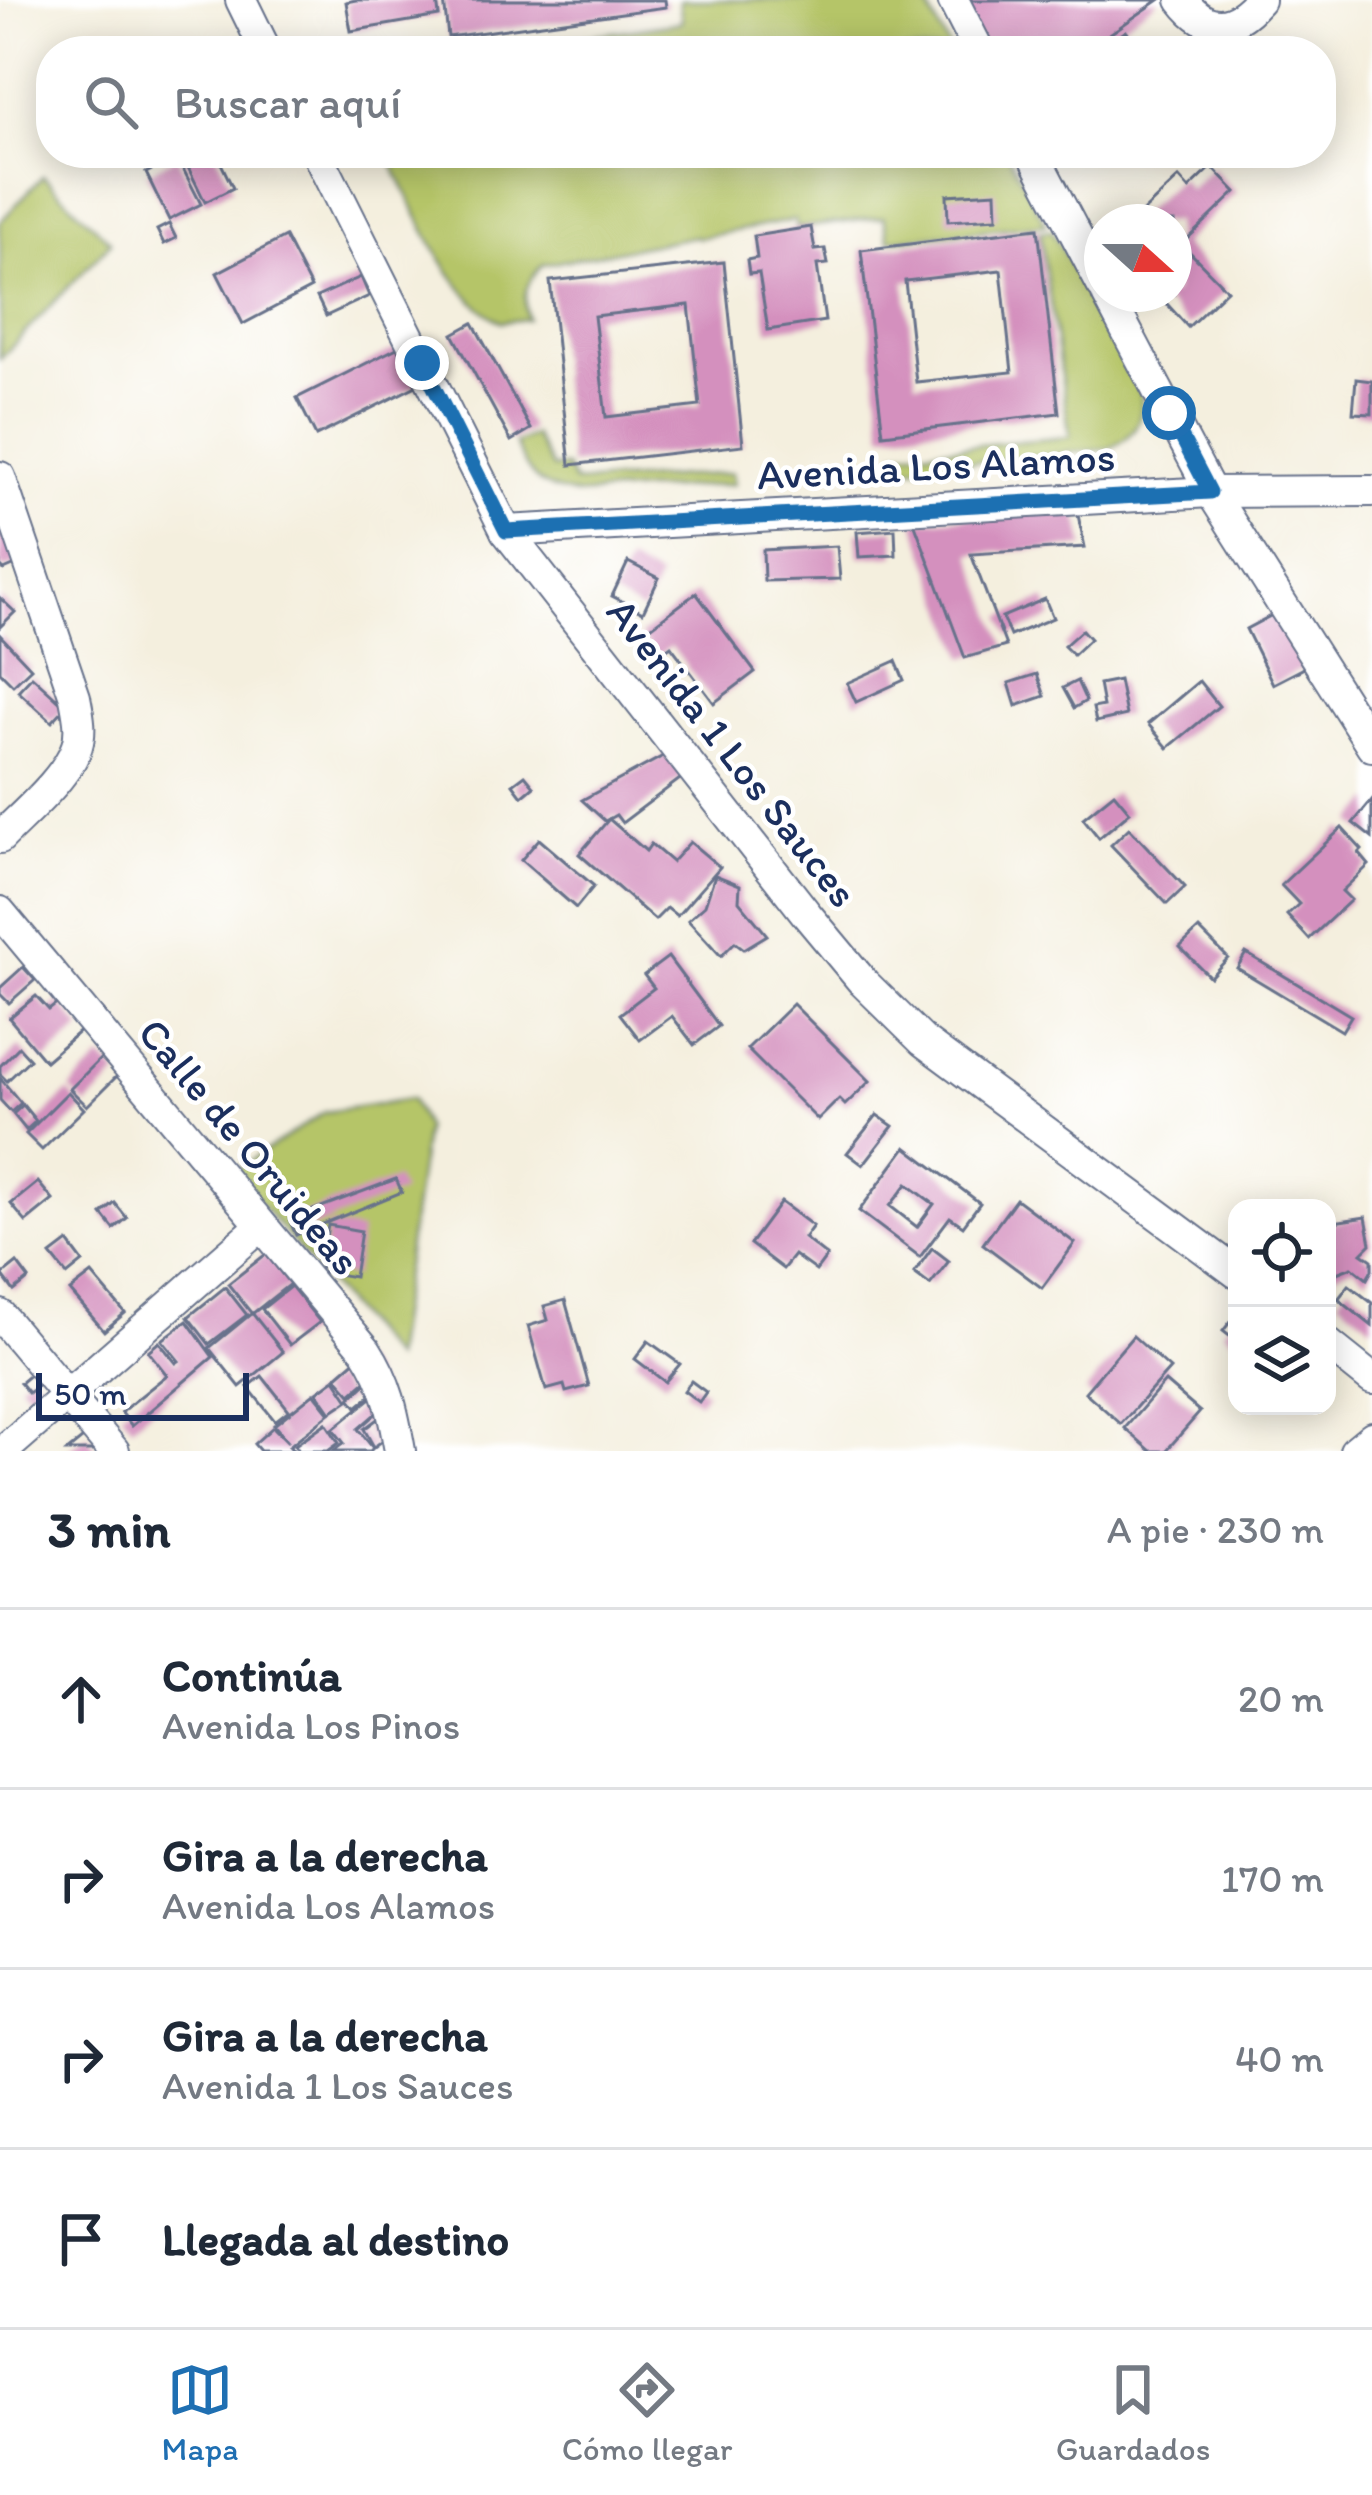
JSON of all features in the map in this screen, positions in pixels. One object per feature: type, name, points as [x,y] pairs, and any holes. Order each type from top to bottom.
[{"type":"street","points":[[953,0],[972,36]]},
{"type":"street","points":[[1182,0],[1210,25],[1247,14],[1259,0]]},
{"type":"street","points":[[251,2],[261,36]]},
{"type":"street","name":"Avenida 1 Los Sauces","points":[[324,168],[506,531],[808,916],[863,982],[923,1041],[1228,1267]]},
{"type":"street","points":[[1041,168],[1084,251]]},
{"type":"street","points":[[1116,312],[1210,492],[1372,746]]},
{"type":"street","points":[[0,477],[80,722],[69,764],[0,838]]},
{"type":"street","name":"Avenida Los Alamos","points":[[506,531],[1210,492],[1372,491]]},
{"type":"street","name":"Calle de Oruideas","points":[[0,912],[366,1350],[393,1408],[400,1451]]},
{"type":"street","points":[[3,1451],[261,1226]]},
{"type":"street","points":[[0,1315],[114,1451]]},
{"type":"street","points":[[1336,1350],[1372,1379]]},
{"type":"street","points":[[1354,1451],[1372,1437]]},
{"type":"green space","points":[[679,0],[924,0],[943,36],[589,36],[682,22]]},
{"type":"green space","points":[[394,168],[1015,168],[1046,224],[889,240],[884,217],[797,228],[795,220],[696,236],[542,265],[527,290],[527,319],[501,322],[463,290]]},
{"type":"green space","points":[[43,176],[111,242],[0,359],[0,222]]},
{"type":"green space","points":[[1051,230],[1084,288],[1084,312],[1098,312],[1138,383],[1142,404],[1138,423],[1126,438],[1107,449],[898,469],[897,452],[1070,437],[1040,232]]},
{"type":"green space","points":[[534,435],[552,468],[566,467],[574,483],[732,473],[734,484],[575,495],[543,484],[531,473],[515,444]]},
{"type":"green space","points":[[411,1099],[425,1127],[392,1359],[233,1172],[325,1112]]},
{"type":"building","points":[[437,0],[439,16],[351,31],[346,2]]},
{"type":"building","points":[[444,0],[665,0],[666,7],[448,36]]},
{"type":"building","points":[[957,0],[1159,0],[1107,36],[977,36]]},
{"type":"building","points":[[156,168],[183,168],[201,204],[169,220],[146,173]]},
{"type":"building","points":[[188,168],[223,168],[233,188],[205,202]]},
{"type":"building","points":[[1213,168],[1236,192],[1192,234],[1192,204],[1151,204],[1179,178],[1189,189]]},
{"type":"building","points":[[996,192],[997,218],[948,221],[947,195]]},
{"type":"building","points":[[169,224],[176,238],[164,244],[157,230]]},
{"type":"building","points":[[811,227],[815,250],[825,249],[828,264],[817,265],[825,321],[768,330],[759,273],[749,274],[747,260],[757,258],[754,236]]},
{"type":"building","points":[[1038,228],[1059,413],[883,434],[861,250]],"holes":[[[1001,270],[1012,372],[916,382],[905,281]]]},
{"type":"building","points":[[285,237],[311,288],[243,324],[217,273]]},
{"type":"building","points":[[1192,254],[1227,290],[1188,327],[1174,312],[1192,312]]},
{"type":"building","points":[[724,262],[743,445],[570,465],[550,281]],"holes":[[[689,305],[700,406],[606,417],[594,316]]]},
{"type":"building","points":[[361,277],[369,296],[326,316],[317,297]]},
{"type":"building","points":[[473,323],[531,429],[511,441],[453,334]]},
{"type":"building","points":[[399,347],[418,385],[316,436],[297,398]]},
{"type":"building","points":[[1356,379],[1372,381],[1372,414],[1353,413]]},
{"type":"building","points":[[1076,506],[1085,547],[971,554],[1006,646],[965,658],[914,522]]},
{"type":"building","points":[[0,517],[20,563],[4,570],[0,566]]},
{"type":"building","points":[[895,529],[896,555],[859,557],[857,532]]},
{"type":"building","points":[[837,546],[840,579],[764,581],[763,550]]},
{"type":"building","points":[[628,562],[659,578],[643,612],[612,596]]},
{"type":"building","points":[[696,593],[755,672],[714,703],[671,646],[657,656],[640,635]]},
{"type":"building","points":[[0,598],[15,612],[0,627]]},
{"type":"building","points":[[1045,599],[1053,618],[1010,636],[1002,617]]},
{"type":"building","points":[[1276,613],[1304,668],[1273,684],[1246,629]]},
{"type":"building","points":[[1082,630],[1090,639],[1073,655],[1064,646]]},
{"type":"building","points":[[0,635],[31,668],[13,685],[0,672]]},
{"type":"building","points":[[896,661],[904,680],[856,702],[847,683]]},
{"type":"building","points":[[1037,674],[1045,696],[1016,706],[1009,683]]},
{"type":"building","points":[[32,676],[66,707],[52,722],[18,691]]},
{"type":"building","points":[[1119,680],[1126,715],[1096,722],[1093,708],[1103,706],[1099,684]]},
{"type":"building","points":[[1077,681],[1086,701],[1074,708],[1063,688]]},
{"type":"building","points":[[1199,681],[1219,706],[1168,748],[1148,724]]},
{"type":"building","points":[[667,754],[684,776],[622,823],[616,815],[605,821],[582,800]]},
{"type":"building","points":[[525,775],[534,786],[522,796],[513,784]]},
{"type":"building","points":[[1114,793],[1130,812],[1099,838],[1083,818]]},
{"type":"building","points":[[1372,800],[1372,838],[1353,823]]},
{"type":"building","points":[[609,819],[646,851],[651,844],[672,862],[690,842],[720,867],[677,916],[667,908],[655,920],[579,854]]},
{"type":"building","points":[[1129,828],[1185,887],[1167,904],[1111,845]]},
{"type":"building","points":[[1342,828],[1369,865],[1342,891],[1351,900],[1309,939],[1287,915],[1299,904],[1281,885]]},
{"type":"building","points":[[539,839],[594,886],[576,908],[521,860]]},
{"type":"building","points":[[715,875],[740,885],[739,901],[767,935],[744,949],[735,942],[721,956],[688,920],[705,905]]},
{"type":"building","points":[[1199,929],[1228,958],[1210,977],[1180,947]]},
{"type":"building","points":[[1246,953],[1351,1016],[1342,1031],[1237,968]]},
{"type":"building","points":[[668,957],[719,1026],[694,1045],[672,1016],[640,1040],[620,1014],[654,988],[644,975]]},
{"type":"building","points":[[23,967],[35,980],[9,1003],[0,988]]},
{"type":"building","points":[[36,996],[49,1010],[59,1002],[82,1029],[45,1061],[9,1018]]},
{"type":"building","points":[[793,1004],[870,1081],[845,1105],[839,1099],[818,1120],[747,1049]]},
{"type":"building","points":[[19,1047],[30,1059],[7,1081],[0,1066]]},
{"type":"building","points":[[101,1058],[118,1075],[87,1106],[70,1089]]},
{"type":"building","points":[[0,1078],[21,1103],[11,1112],[0,1100]]},
{"type":"building","points":[[68,1092],[84,1109],[42,1150],[26,1134]]},
{"type":"building","points":[[23,1105],[36,1121],[26,1130],[13,1114]]},
{"type":"building","points":[[877,1115],[893,1126],[863,1165],[847,1153]]},
{"type":"building","points":[[906,1147],[980,1203],[963,1226],[950,1217],[920,1257],[859,1211]],"holes":[[[907,1184],[934,1204],[917,1227],[890,1206]]]},
{"type":"building","points":[[396,1179],[402,1192],[296,1235],[289,1219]]},
{"type":"building","points":[[38,1182],[53,1200],[26,1222],[11,1204]]},
{"type":"building","points":[[1016,1199],[1075,1243],[1042,1288],[983,1244]]},
{"type":"building","points":[[781,1202],[813,1226],[804,1238],[827,1256],[816,1271],[794,1255],[783,1269],[750,1244]]},
{"type":"building","points":[[115,1203],[127,1218],[114,1229],[102,1214]]},
{"type":"building","points":[[1366,1217],[1371,1244],[1362,1253],[1372,1260],[1367,1279],[1352,1267],[1336,1273],[1336,1222]]},
{"type":"building","points":[[328,1225],[361,1231],[354,1277],[320,1271]]},
{"type":"building","points":[[68,1242],[83,1262],[67,1275],[51,1255]]},
{"type":"building","points":[[932,1248],[949,1261],[930,1285],[914,1273]]},
{"type":"building","points":[[266,1254],[290,1284],[252,1314],[228,1284]]},
{"type":"building","points":[[17,1263],[29,1279],[14,1291],[2,1275]]},
{"type":"building","points":[[92,1274],[125,1313],[104,1331],[70,1291]]},
{"type":"building","points":[[1349,1285],[1372,1303],[1372,1326],[1338,1299]]},
{"type":"building","points":[[291,1286],[320,1322],[290,1345],[262,1309]]},
{"type":"building","points":[[225,1287],[247,1315],[209,1344],[188,1317]]},
{"type":"building","points":[[565,1300],[589,1386],[566,1392],[564,1385],[546,1390],[528,1326],[548,1320],[544,1306]]},
{"type":"building","points":[[252,1313],[283,1352],[240,1387],[209,1348]]},
{"type":"building","points":[[187,1321],[213,1357],[132,1426],[121,1412],[167,1375],[148,1351],[159,1342],[179,1361],[162,1340]]},
{"type":"building","points":[[1133,1336],[1170,1369],[1121,1424],[1085,1392]]},
{"type":"building","points":[[648,1341],[680,1364],[665,1382],[635,1359]]},
{"type":"building","points":[[358,1358],[372,1375],[351,1394],[336,1377]]},
{"type":"building","points":[[32,1373],[40,1384],[28,1393],[20,1383]]},
{"type":"building","points":[[262,1376],[289,1410],[275,1421],[248,1387]]},
{"type":"building","points":[[372,1378],[380,1388],[357,1407],[350,1398]]},
{"type":"building","points":[[335,1379],[349,1400],[331,1412],[317,1392]]},
{"type":"building","points":[[691,1381],[706,1392],[699,1402],[684,1391]]},
{"type":"building","points":[[1165,1382],[1200,1412],[1166,1451],[1151,1451],[1125,1428]]},
{"type":"building","points":[[314,1393],[330,1413],[289,1446],[294,1451],[260,1451],[254,1444],[273,1427],[288,1442],[274,1425]]},
{"type":"building","points":[[376,1394],[381,1409],[358,1429],[373,1448],[333,1451],[344,1443],[333,1429]]},
{"type":"building","points":[[380,1417],[386,1438],[374,1447],[364,1429]]},
{"type":"building","points":[[326,1423],[339,1443],[328,1451],[299,1451],[295,1445]]},
{"type":"building","points":[[88,1434],[96,1451],[67,1451]]},
{"type":"route","points":[[422,363],[506,531],[1210,492],[1169,413]]}]
